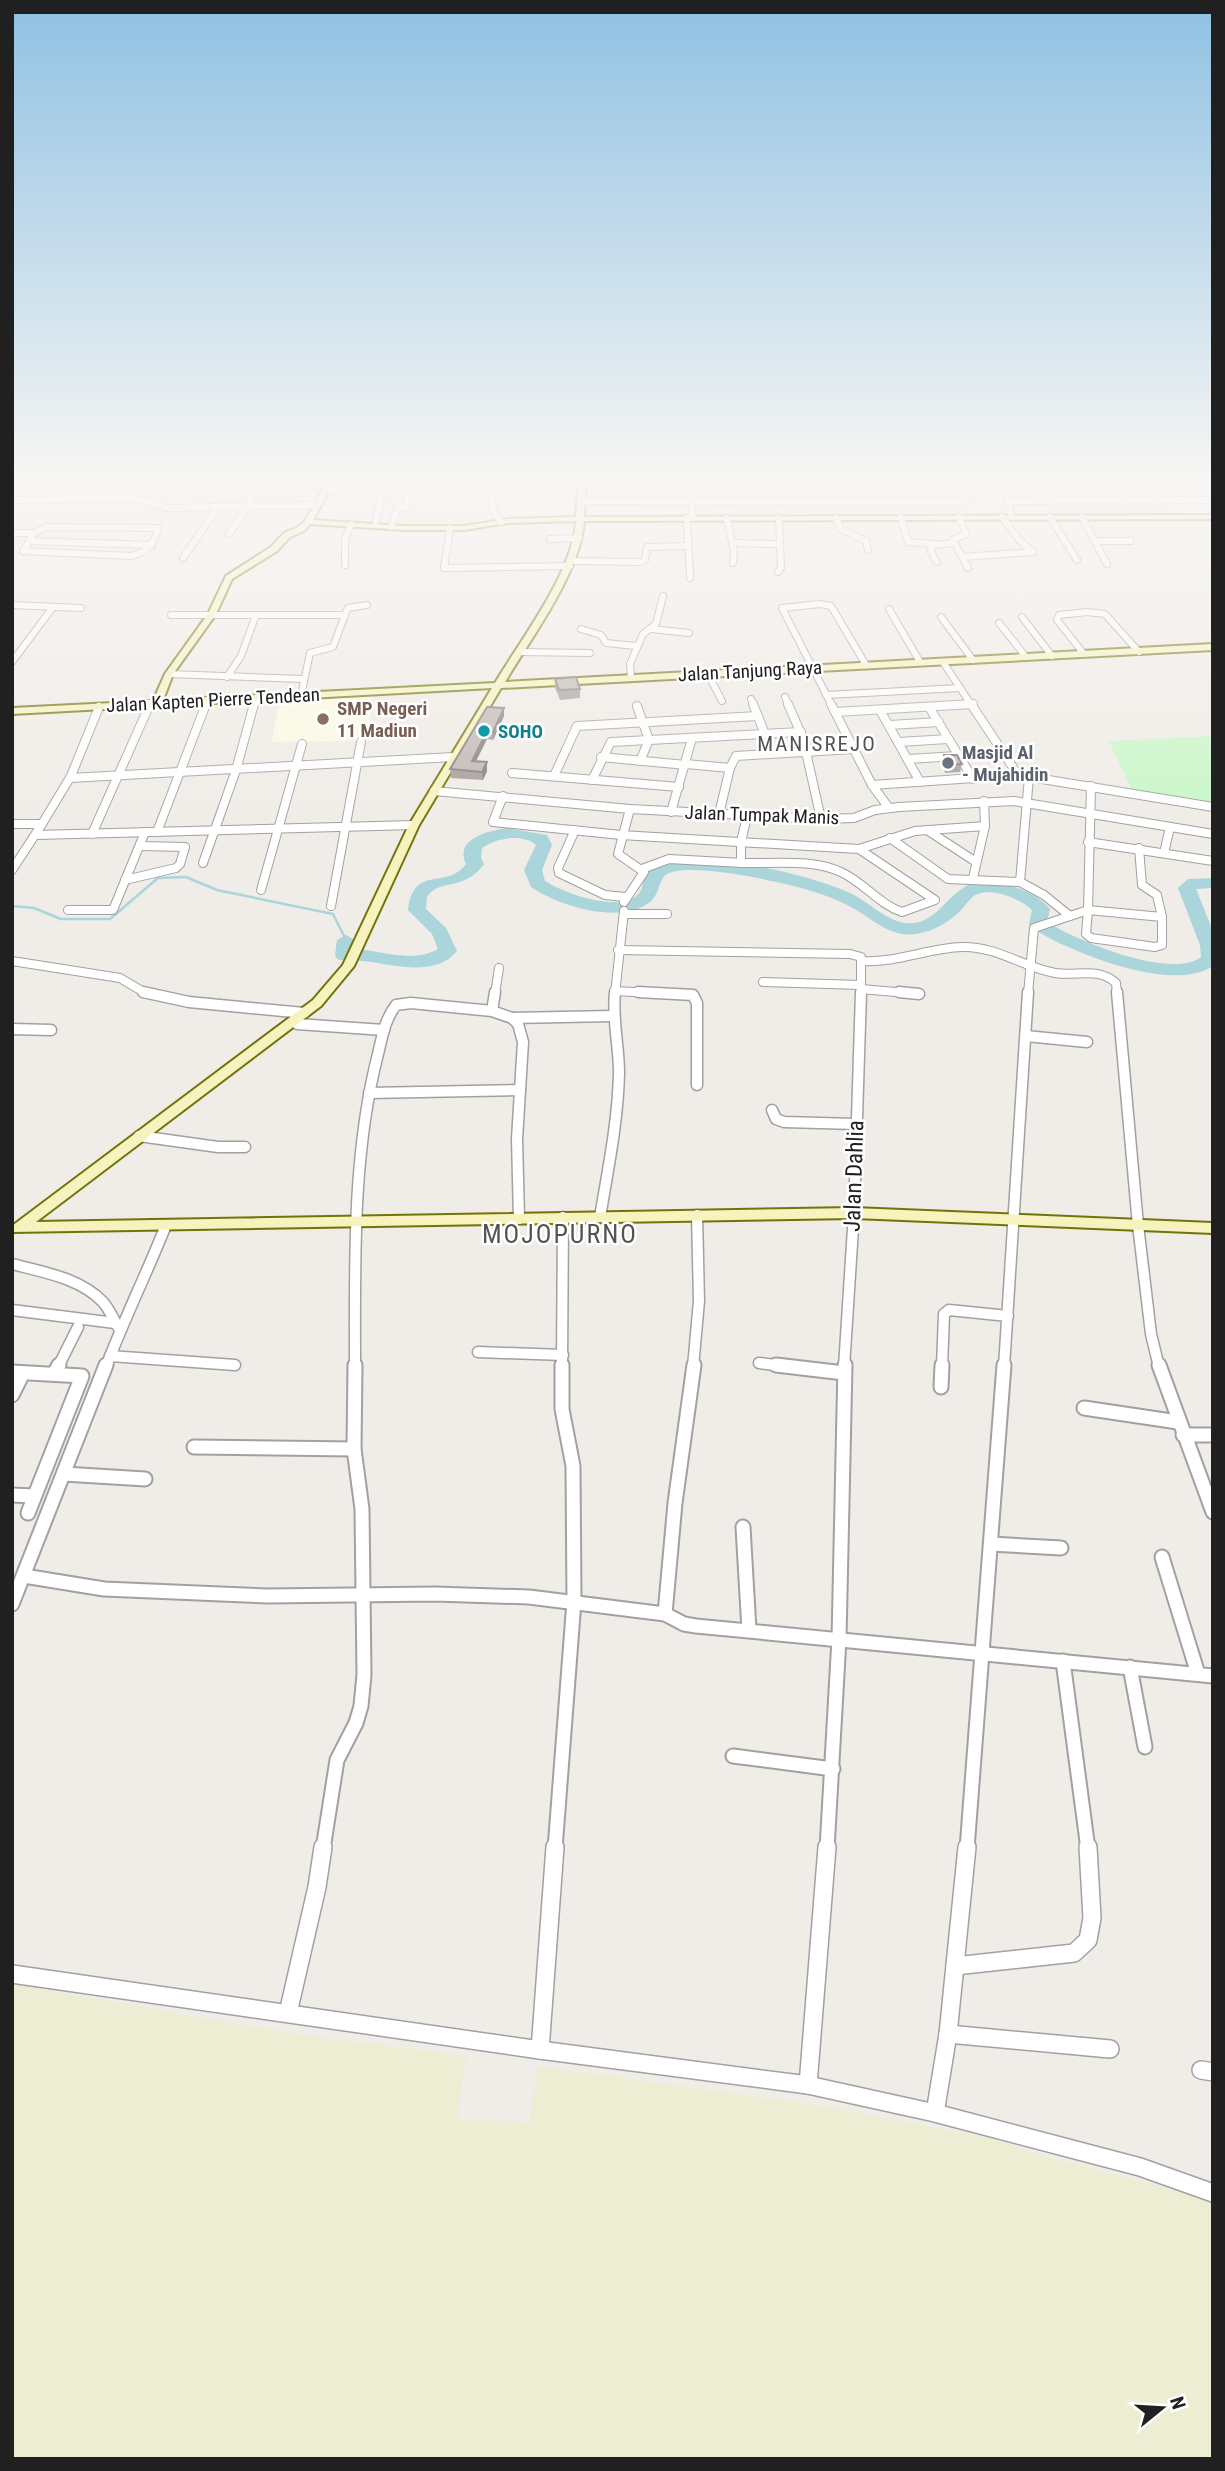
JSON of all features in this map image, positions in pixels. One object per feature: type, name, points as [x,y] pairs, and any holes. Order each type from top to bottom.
[{"type":"main road","points":[[153,703],[169,674],[212,614],[218,597]]},
{"type":"main road","points":[[16,1230],[300,1018],[332,987],[348,966],[414,825],[551,597]]},
{"type":"main road","name":"Jalan Tanjung Raya","points":[[498,685],[1212,647]]},
{"type":"main road","name":"Jalan Kapten Pierre Tendean","points":[[12,711],[498,685]]},
{"type":"main road","points":[[16,1230],[854,1213],[1213,1228]]},
{"type":"street","points":[[631,678],[629,664],[636,646],[643,634],[656,624],[663,597]]},
{"type":"street","points":[[12,605],[81,608]]},
{"type":"street","points":[[301,696],[310,653],[333,647],[348,608],[367,605]]},
{"type":"street","points":[[866,665],[830,605],[782,608],[872,785],[889,808]]},
{"type":"street","points":[[12,662],[53,607]]},
{"type":"street","points":[[889,610],[920,662]]},
{"type":"street","points":[[1084,654],[1058,620],[1059,615],[1105,614],[1139,652]]},
{"type":"street","points":[[171,615],[345,615]]},
{"type":"street","points":[[228,677],[241,656],[256,615]]},
{"type":"street","points":[[941,617],[973,660]]},
{"type":"street","points":[[1022,617],[1052,656]]},
{"type":"street","points":[[999,623],[1026,657]]},
{"type":"street","points":[[580,629],[601,635],[606,643],[636,646]]},
{"type":"street","points":[[651,629],[689,633]]},
{"type":"street","points":[[519,652],[590,653]]},
{"type":"street","points":[[943,662],[1018,775]]},
{"type":"street","points":[[169,674],[303,679]]},
{"type":"street","points":[[708,674],[722,701]]},
{"type":"street","points":[[826,695],[960,688]]},
{"type":"street","points":[[785,697],[807,752],[821,819]]},
{"type":"street","points":[[203,863],[236,770],[256,698]]},
{"type":"street","points":[[751,699],[765,734]]},
{"type":"street","points":[[157,832],[177,773],[207,700]]},
{"type":"street","points":[[92,834],[153,703]]},
{"type":"street","points":[[835,712],[973,704]]},
{"type":"street","points":[[12,870],[70,778],[99,706]]},
{"type":"street","points":[[637,706],[649,740],[640,761]]},
{"type":"street","points":[[929,707],[973,779]]},
{"type":"street","points":[[880,710],[920,782]]},
{"type":"street","points":[[554,776],[573,730],[578,726],[758,716]]},
{"type":"street","points":[[890,725],[939,722]]},
{"type":"street","points":[[592,780],[601,757],[611,742],[801,732]]},
{"type":"street","points":[[671,812],[692,738]]},
{"type":"street","points":[[899,742],[948,739]]},
{"type":"street","points":[[331,906],[361,742]]},
{"type":"street","points":[[261,890],[302,744]]},
{"type":"street","points":[[719,814],[730,768],[738,756],[854,749]]},
{"type":"street","points":[[908,759],[959,756]]},
{"type":"street","points":[[70,778],[453,757]]},
{"type":"street","points":[[601,757],[730,768]]},
{"type":"street","points":[[512,773],[679,787]]},
{"type":"street","points":[[872,785],[1018,775],[1213,807]]},
{"type":"street","points":[[1020,882],[1029,776]]},
{"type":"street","points":[[1091,786],[1088,814],[1087,937],[1155,947],[1162,944],[1162,918],[1157,895],[1142,883],[1139,848]]},
{"type":"street","name":"Jalan Tumpak Manis","points":[[434,791],[671,812],[821,819],[854,818],[889,808],[984,801],[1026,803],[1213,834]]},
{"type":"street","points":[[503,796],[493,822],[621,835],[859,849],[890,838],[927,830],[985,826]]},
{"type":"street","points":[[973,878],[985,826],[984,801]]},
{"type":"street","points":[[630,809],[621,835],[618,857],[642,869],[669,859],[814,866],[841,871],[902,912],[935,900],[859,849]]},
{"type":"street","points":[[743,863],[741,842],[747,816]]},
{"type":"street","points":[[12,824],[42,824]]},
{"type":"street","points":[[36,835],[414,825]]},
{"type":"street","points":[[1164,853],[1170,827]]},
{"type":"street","points":[[575,830],[558,868],[559,873],[624,906],[667,914]]},
{"type":"street","points":[[927,830],[976,862]]},
{"type":"street","points":[[68,910],[113,910],[145,832]]},
{"type":"street","points":[[669,859],[675,837]]},
{"type":"street","points":[[890,838],[948,879],[1020,882],[1044,895],[1070,916]]},
{"type":"street","points":[[1088,842],[1213,861]]},
{"type":"street","points":[[125,880],[176,868],[185,848],[140,846]]},
{"type":"street","points":[[600,1217],[616,1119],[619,1070],[612,1016],[618,950],[624,906],[641,879],[644,872],[642,869]]},
{"type":"street","points":[[935,2113],[948,2034],[970,1819],[1009,1316],[1012,1221],[1033,930],[1088,910],[1162,918]]},
{"type":"street","points":[[618,950],[850,954],[858,955],[862,961],[894,963],[960,947],[977,948],[1058,974],[1097,972],[1112,978],[1116,983],[1138,1225],[1151,1334],[1163,1381],[1183,1435],[1209,1489],[1213,1512]]},
{"type":"street","points":[[12,961],[120,978],[131,981],[150,996],[270,1006],[300,1018],[384,1030]]},
{"type":"street","name":"Jalan Dahlia","points":[[808,2085],[833,1769],[839,1639],[844,1373],[854,1213],[862,961]]},
{"type":"street","points":[[492,1011],[499,968]]},
{"type":"street","points":[[763,982],[861,987],[919,994]]},
{"type":"street","points":[[614,991],[685,994],[696,998],[697,1085]]},
{"type":"street","points":[[288,2013],[317,1887],[337,1760],[356,1723],[361,1706],[364,1675],[364,1595],[362,1508],[354,1450],[355,1295],[362,1136],[384,1030],[392,1009],[402,1003],[492,1011],[512,1018],[612,1016]]},
{"type":"street","points":[[512,1018],[518,1024],[523,1042],[517,1152],[519,1219]]},
{"type":"street","points":[[12,1029],[51,1030]]},
{"type":"street","points":[[1026,1036],[1087,1042]]},
{"type":"street","points":[[369,1093],[520,1090]]},
{"type":"street","points":[[772,1111],[776,1119],[784,1122],[856,1124]]},
{"type":"street","points":[[139,1136],[218,1147],[246,1147]]},
{"type":"street","points":[[665,1614],[672,1525],[697,1340],[697,1215]]},
{"type":"street","points":[[540,2050],[574,1601],[573,1466],[562,1409],[563,1217]]},
{"type":"street","points":[[12,1604],[110,1356],[118,1326],[142,1287],[166,1225]]},
{"type":"street","points":[[12,1264],[80,1286],[104,1303],[118,1326]]},
{"type":"street","points":[[12,1310],[118,1326]]},
{"type":"street","points":[[941,1387],[944,1314],[949,1310],[1009,1316]]},
{"type":"street","points":[[54,1374],[78,1327]]},
{"type":"street","points":[[478,1352],[563,1354]]},
{"type":"street","points":[[110,1356],[235,1365]]},
{"type":"street","points":[[759,1363],[844,1373]]},
{"type":"street","points":[[12,1395],[18,1372],[82,1376],[27,1513]]},
{"type":"street","points":[[1084,1408],[1178,1422]]},
{"type":"street","points":[[1183,1435],[1213,1435]]},
{"type":"street","points":[[194,1447],[354,1450]]},
{"type":"street","points":[[64,1475],[145,1479]]},
{"type":"street","points":[[12,1495],[34,1496]]},
{"type":"street","points":[[743,1527],[749,1630]]},
{"type":"street","points":[[991,1544],[1061,1548]]},
{"type":"street","points":[[24,1576],[104,1589],[268,1596],[495,1595],[574,1601],[665,1614],[684,1624],[1206,1675],[1162,1557]]},
{"type":"street","points":[[955,1966],[1074,1953],[1088,1940],[1091,1917],[1087,1832],[1063,1661]]},
{"type":"street","points":[[1130,1667],[1145,1747]]},
{"type":"street","points":[[733,1756],[833,1769]]},
{"type":"street","points":[[12,1973],[540,2050],[808,2085],[935,2113],[1140,2167],[1213,2193]]},
{"type":"street","points":[[948,2034],[1110,2049]]},
{"type":"shaded area","name":"SMP Negeri 11 Madiun","points":[[372,694],[369,740],[272,742],[280,698]]},
{"type":"green space","points":[[1213,736],[1213,805],[1133,792],[1109,741]]},
{"type":"green space","points":[[12,1984],[296,2034],[466,2056],[457,2119],[529,2122],[538,2066],[822,2106],[992,2139],[1037,2154],[1199,2197],[1213,2205],[1213,2459],[12,2459]]},
{"type":"building","points":[[576,677],[580,689],[559,690],[555,679]]},
{"type":"building","points":[[487,707],[504,708],[493,732],[487,731],[472,761],[487,762],[482,772],[450,769]]},
{"type":"building","points":[[944,755],[957,755],[962,764],[946,765]]},
{"type":"waterway","points":[[346,940],[344,955],[397,961],[423,962],[448,951],[440,932],[417,910],[418,897],[431,884],[469,873],[475,864],[472,858],[474,846],[489,837],[506,834],[524,834],[541,839],[544,845],[533,870],[537,883],[568,898],[594,906],[621,907],[634,904],[647,895],[653,878],[661,870],[696,866],[756,873],[820,888],[856,902],[889,924],[909,929],[923,927],[937,920],[971,890],[989,888],[1029,898],[1041,909],[1038,924],[1066,940],[1128,961],[1181,970],[1193,969],[1210,958],[1209,945],[1187,888],[1194,883],[1213,883]]},
{"type":"waterway","points":[[12,906],[34,908],[61,919],[110,919],[158,878],[186,877],[217,890],[333,914],[346,940]]},
{"type":"place","name":"SMP Negeri 11 Madiun","points":[[323,719]]},
{"type":"place","name":"SOHO","points":[[484,731]]},
{"type":"place","name":"Masjid Al - Mujahidin","points":[[948,763]]},
{"type":"district","name":"MANISREJO","points":[[817,744]]},
{"type":"district","name":"MOJOPURNO","points":[[560,1234]]}]
